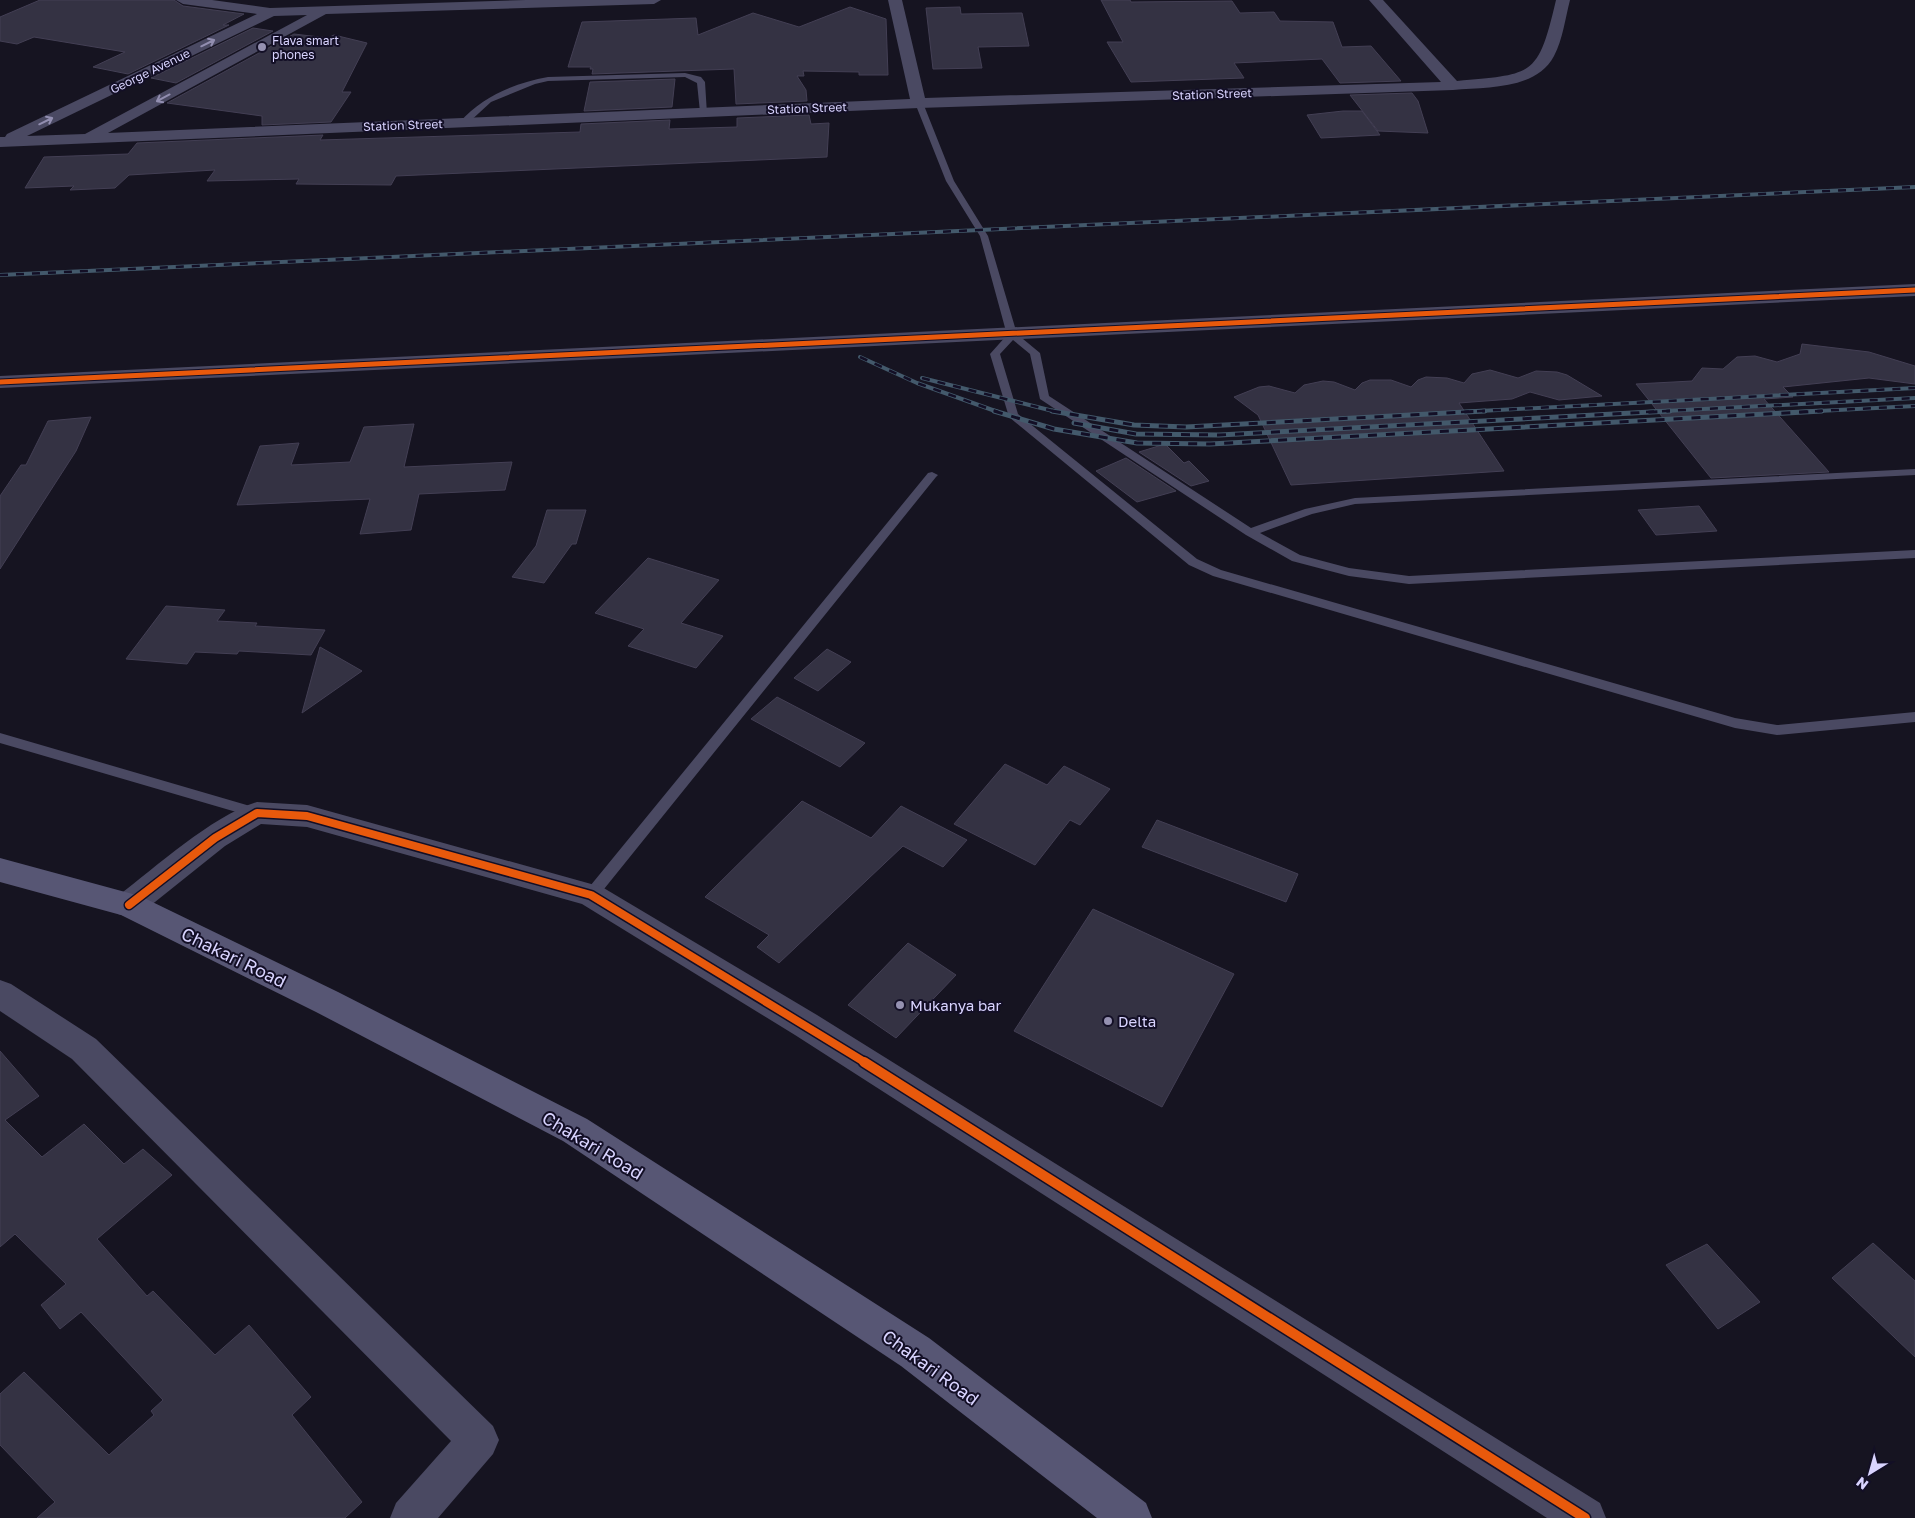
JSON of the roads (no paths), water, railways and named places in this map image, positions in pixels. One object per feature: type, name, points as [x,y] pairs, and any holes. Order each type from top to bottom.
[{"type":"main road","name":"Chakari Road","points":[[0,870],[129,906],[327,1002],[574,1130],[915,1352],[1131,1518]]},
{"type":"street","points":[[183,0],[271,12],[654,0]]},
{"type":"street","name":"George Avenue","points":[[1,142],[296,0]]},
{"type":"street","name":"George Avenue","points":[[87,138],[344,0]]},
{"type":"street","points":[[896,0],[919,103]]},
{"type":"street","points":[[1376,0],[1453,86]]},
{"type":"street","name":"Station Street","points":[[1,142],[919,103],[1453,86],[1521,78],[1536,70],[1544,62],[1551,45],[1563,0]]},
{"type":"street","points":[[0,382],[1012,335],[1915,290]]},
{"type":"street","points":[[129,906],[214,838],[257,813],[307,816],[591,895],[823,1035],[1585,1518]]},
{"type":"street","points":[[0,994],[84,1049],[479,1440],[410,1518]]},
{"type":"lane","points":[[464,122],[488,100],[518,87],[548,79],[685,75],[702,82],[704,112]]},
{"type":"lane","points":[[919,103],[950,181],[984,236],[1012,335],[1035,353],[1044,397],[1250,532],[1296,558],[1349,572],[1409,580],[1915,554]]},
{"type":"lane","points":[[1012,335],[995,354],[1013,415],[1193,562],[1217,573],[1735,723],[1778,730],[1915,717]]},
{"type":"lane","points":[[1250,532],[1309,511],[1355,501],[1915,472]]},
{"type":"lane","points":[[591,895],[932,474]]},
{"type":"lane","points":[[0,738],[257,813]]},
{"type":"railway","points":[[0,275],[1915,187]]},
{"type":"railway","points":[[860,357],[917,383],[998,412]]},
{"type":"railway","points":[[922,378],[1055,412]]},
{"type":"railway","points":[[1461,412],[1915,388]]},
{"type":"railway","points":[[1646,412],[1915,398]]},
{"type":"railway","points":[[1799,412],[1915,406]]},
{"type":"railway","points":[[994,411],[1054,429],[1137,443],[1210,444],[1822,411]]},
{"type":"railway","points":[[1055,412],[1134,425],[1186,427],[1485,411]]},
{"type":"railway","points":[[1074,423],[1136,434],[1219,435],[1670,411]]},
{"type":"place","name":"Flava smart phones","points":[[262,47]]},
{"type":"place","name":"Mukanya bar","points":[[900,1005]]},
{"type":"place","name":"Delta","points":[[1108,1021]]}]
